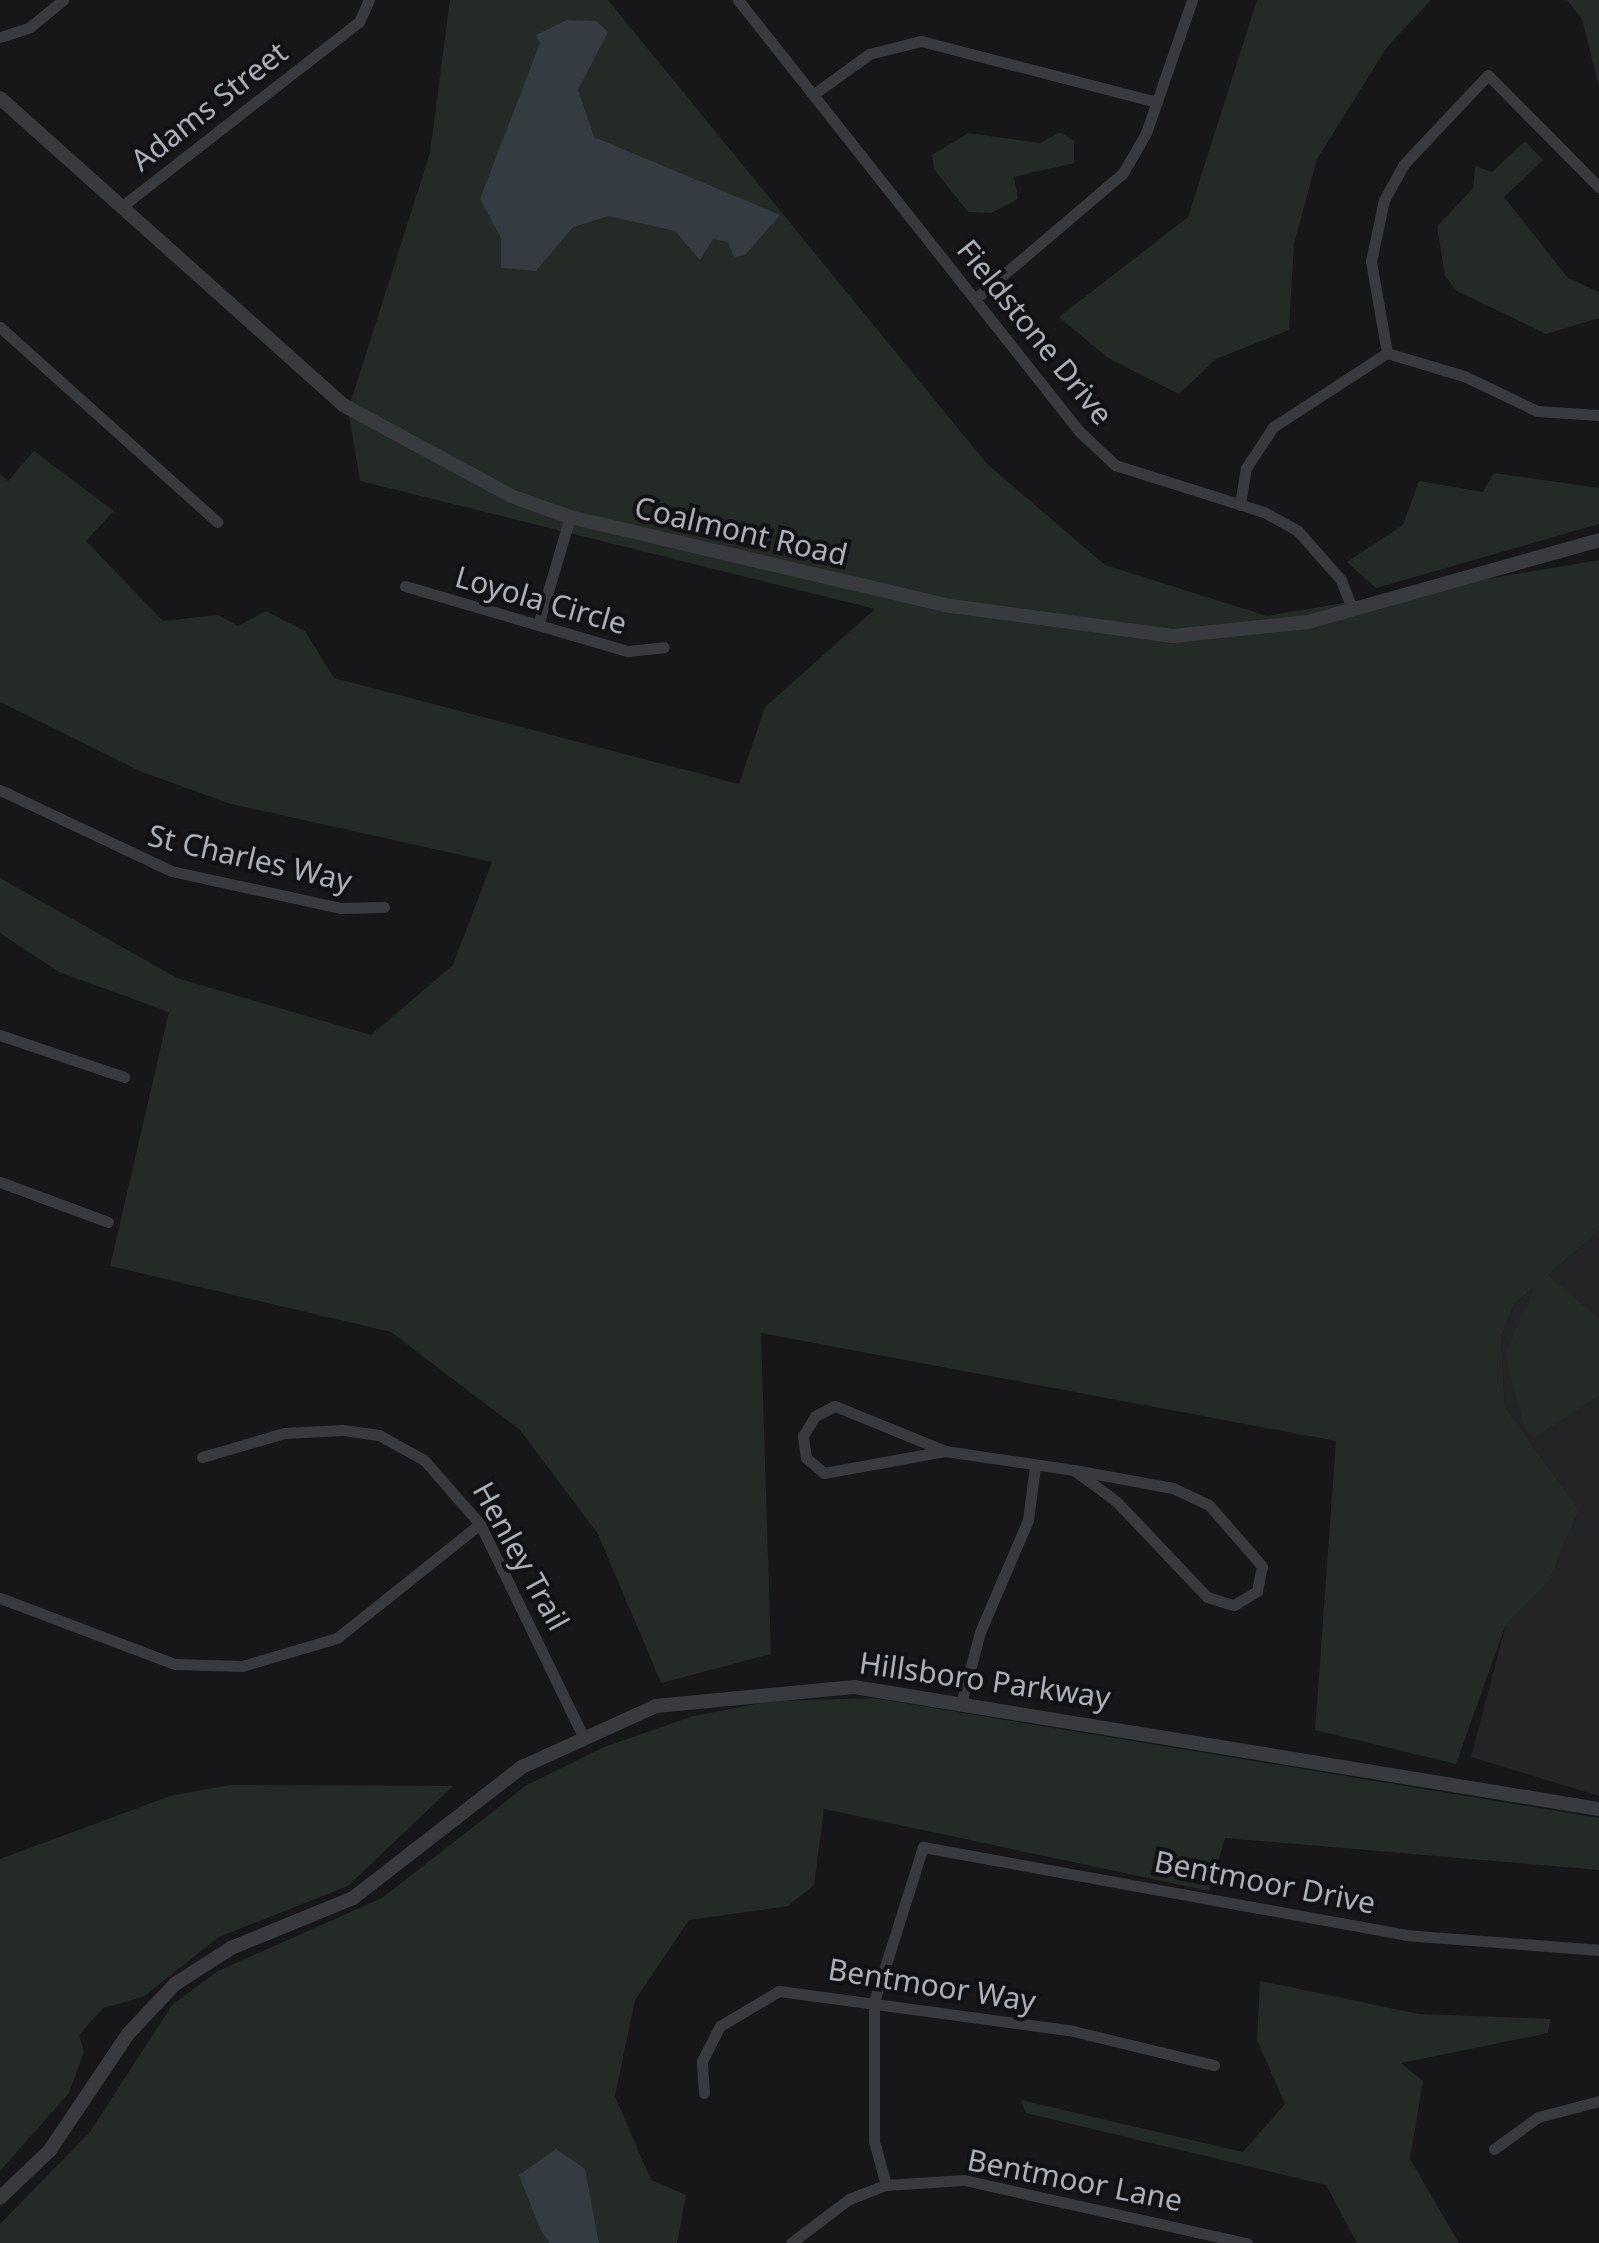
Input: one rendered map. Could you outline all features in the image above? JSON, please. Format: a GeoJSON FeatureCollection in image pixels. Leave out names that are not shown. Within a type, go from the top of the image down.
{"type":"FeatureCollection","features":[{"type":"Feature","properties":{"kind":"street"},"geometry":{"type":"LineString","coordinates":[[0,37],[30,27],[64,0]]}},
{"type":"Feature","properties":{"kind":"street","name":"Fieldstone Drive"},"geometry":{"type":"LineString","coordinates":[[738,0],[975,299],[1115,465],[1240,505],[1298,531],[1341,580],[1352,608]]}},
{"type":"Feature","properties":{"kind":"street"},"geometry":{"type":"LineString","coordinates":[[975,299],[1114,184],[1157,102],[1192,0]]}},
{"type":"Feature","properties":{"kind":"street","name":"Adams Street"},"geometry":{"type":"LineString","coordinates":[[120,207],[359,22],[369,2]]}},
{"type":"Feature","properties":{"kind":"street"},"geometry":{"type":"LineString","coordinates":[[814,94],[868,54],[920,41],[1157,102]]}},
{"type":"Feature","properties":{"kind":"street"},"geometry":{"type":"LineString","coordinates":[[1388,352],[1371,261],[1384,200],[1404,164],[1488,75],[1599,187]]}},
{"type":"Feature","properties":{"kind":"street","name":"Coalmont Road"},"geometry":{"type":"LineString","coordinates":[[0,98],[343,405],[511,496],[570,517],[882,592],[1112,632],[1223,636],[1352,608],[1599,540]]}},
{"type":"Feature","properties":{"kind":"street"},"geometry":{"type":"LineString","coordinates":[[0,327],[217,522]]}},
{"type":"Feature","properties":{"kind":"street"},"geometry":{"type":"LineString","coordinates":[[1388,352],[1464,376],[1537,411],[1599,415]]}},
{"type":"Feature","properties":{"kind":"street"},"geometry":{"type":"LineString","coordinates":[[1240,505],[1246,468],[1273,428],[1388,352]]}},
{"type":"Feature","properties":{"kind":"street"},"geometry":{"type":"LineString","coordinates":[[538,625],[570,517]]}},
{"type":"Feature","properties":{"kind":"street","name":"Loyola Circle"},"geometry":{"type":"LineString","coordinates":[[405,586],[628,651],[664,647]]}},
{"type":"Feature","properties":{"kind":"street","name":"St Charles Way"},"geometry":{"type":"LineString","coordinates":[[0,790],[170,872],[340,908],[384,906]]}},
{"type":"Feature","properties":{"kind":"street"},"geometry":{"type":"LineString","coordinates":[[0,1035],[124,1077]]}},
{"type":"Feature","properties":{"kind":"street"},"geometry":{"type":"LineString","coordinates":[[0,1182],[108,1222]]}},
{"type":"Feature","properties":{"kind":"street"},"geometry":{"type":"LineString","coordinates":[[945,1451],[824,1473],[806,1458],[804,1436],[815,1416],[835,1406],[945,1451],[1074,1470],[1172,1488],[1224,1514],[1262,1566],[1257,1591],[1234,1605],[1207,1597],[1116,1501],[1074,1470]]}},
{"type":"Feature","properties":{"kind":"street","name":"Henley Trail"},"geometry":{"type":"LineString","coordinates":[[202,1457],[284,1433],[378,1435],[438,1470],[480,1524],[582,1734]]}},
{"type":"Feature","properties":{"kind":"street"},"geometry":{"type":"LineString","coordinates":[[962,1700],[980,1632],[1028,1520],[1036,1467]]}},
{"type":"Feature","properties":{"kind":"street"},"geometry":{"type":"LineString","coordinates":[[0,1598],[175,1664],[242,1666],[337,1638],[480,1524]]}},
{"type":"Feature","properties":{"kind":"street","name":"Hillsboro Parkway"},"geometry":{"type":"LineString","coordinates":[[0,2198],[50,2150],[128,2034],[175,1984],[231,1948],[353,1898],[495,1785],[582,1734],[656,1706],[770,1692],[854,1687],[962,1700],[1599,1810]]}},
{"type":"Feature","properties":{"kind":"street","name":"Bentmoor Drive"},"geometry":{"type":"LineString","coordinates":[[874,2002],[923,1848],[1405,1935],[1599,1950]]}},
{"type":"Feature","properties":{"kind":"street","name":"Bentmoor Way"},"geometry":{"type":"LineString","coordinates":[[704,2093],[702,2060],[720,2026],[752,2002],[804,1990],[1073,2032],[1214,2065]]}},
{"type":"Feature","properties":{"kind":"street"},"geometry":{"type":"LineString","coordinates":[[874,2002],[874,2141],[886,2185]]}},
{"type":"Feature","properties":{"kind":"street"},"geometry":{"type":"LineString","coordinates":[[1494,2149],[1538,2117],[1599,2101]]}},
{"type":"Feature","properties":{"kind":"street","name":"Bentmoor Lane"},"geometry":{"type":"LineString","coordinates":[[790,2243],[849,2199],[886,2185],[964,2180],[1247,2243]]}},
{"type":"Feature","properties":{"kind":"shaded area"},"geometry":{"type":"Polygon","coordinates":[[[450,0],[608,0],[987,464],[1105,565],[1267,616],[1599,560],[1599,1231],[1548,1275],[1599,1319],[1599,1395],[1534,1438],[1524,1427],[1505,1355],[1534,1287],[1514,1304],[1501,1337],[1505,1408],[1579,1510],[1549,1581],[1506,1624],[1456,1764],[1315,1730],[1336,1441],[761,1333],[771,1654],[661,1683],[598,1534],[520,1430],[391,1332],[110,1266],[169,1012],[59,972],[0,933],[0,878],[177,978],[371,1035],[453,965],[492,862],[231,804],[142,772],[0,702],[0,474],[8,481],[34,451],[114,511],[86,541],[163,621],[218,615],[238,626],[266,611],[305,631],[334,678],[739,784],[765,707],[875,609],[360,481],[348,410],[430,153],[450,0]]]}},
{"type":"Feature","properties":{"kind":"shaded area"},"geometry":{"type":"Polygon","coordinates":[[[1257,0],[1431,0],[1387,47],[1317,159],[1294,244],[1289,330],[1216,359],[1179,394],[1108,358],[1059,317],[1188,217],[1257,0]]]}},
{"type":"Feature","properties":{"kind":"shaded area"},"geometry":{"type":"Polygon","coordinates":[[[1567,0],[1599,0],[1599,87],[1582,19],[1567,0]]]}},
{"type":"Feature","properties":{"kind":"shaded area"},"geometry":{"type":"Polygon","coordinates":[[[567,20],[596,21],[608,32],[578,90],[594,137],[780,215],[745,255],[734,257],[728,242],[713,239],[700,260],[675,231],[609,216],[573,227],[536,271],[501,268],[501,238],[480,199],[540,43],[536,35],[567,20]]]}},
{"type":"Feature","properties":{"kind":"shaded area"},"geometry":{"type":"Polygon","coordinates":[[[1060,132],[1074,141],[1074,163],[1014,177],[1018,199],[991,213],[968,212],[934,169],[932,155],[968,133],[1040,143],[1060,132]]]}},
{"type":"Feature","properties":{"kind":"shaded area"},"geometry":{"type":"Polygon","coordinates":[[[1525,141],[1543,160],[1504,197],[1568,278],[1599,292],[1599,318],[1546,334],[1457,291],[1445,276],[1437,227],[1473,188],[1475,166],[1492,172],[1525,141]]]}},
{"type":"Feature","properties":{"kind":"shaded area"},"geometry":{"type":"Polygon","coordinates":[[[1494,473],[1599,488],[1599,524],[1376,588],[1347,562],[1403,525],[1419,481],[1483,492],[1494,473]]]}},
{"type":"Feature","properties":{"kind":"shaded area"},"geometry":{"type":"Polygon","coordinates":[[[1599,1231],[1599,1796],[1471,1757],[1506,1624],[1549,1581],[1579,1510],[1505,1409],[1501,1337],[1514,1304],[1599,1231]]]}},
{"type":"Feature","properties":{"kind":"shaded area"},"geometry":{"type":"Polygon","coordinates":[[[873,1698],[1599,1818],[1599,1870],[1225,1838],[1209,1891],[824,1809],[814,1885],[788,1906],[689,1920],[635,2000],[615,2096],[651,2180],[686,2195],[677,2243],[0,2243],[0,2224],[90,2132],[172,2005],[218,1971],[382,1898],[527,1785],[604,1747],[693,1716],[772,1701],[873,1698]]]}},
{"type":"Feature","properties":{"kind":"shaded area"},"geometry":{"type":"Polygon","coordinates":[[[230,1785],[453,1786],[348,1886],[219,1937],[143,1997],[103,2008],[79,2035],[84,2052],[69,2093],[0,2171],[0,1859],[170,1796],[230,1785]]]}},
{"type":"Feature","properties":{"kind":"shaded area"},"geometry":{"type":"Polygon","coordinates":[[[1260,1981],[1419,2014],[1550,2019],[1548,2033],[1401,2063],[1423,2081],[1410,2159],[1459,2243],[1357,2243],[1326,2185],[1026,2113],[1021,2100],[1243,2152],[1285,2104],[1257,2040],[1260,1981]]]}},
{"type":"Feature","properties":{"kind":"shaded area"},"geometry":{"type":"Polygon","coordinates":[[[556,2149],[585,2169],[599,2243],[550,2243],[541,2231],[519,2175],[556,2149]]]}}]}
